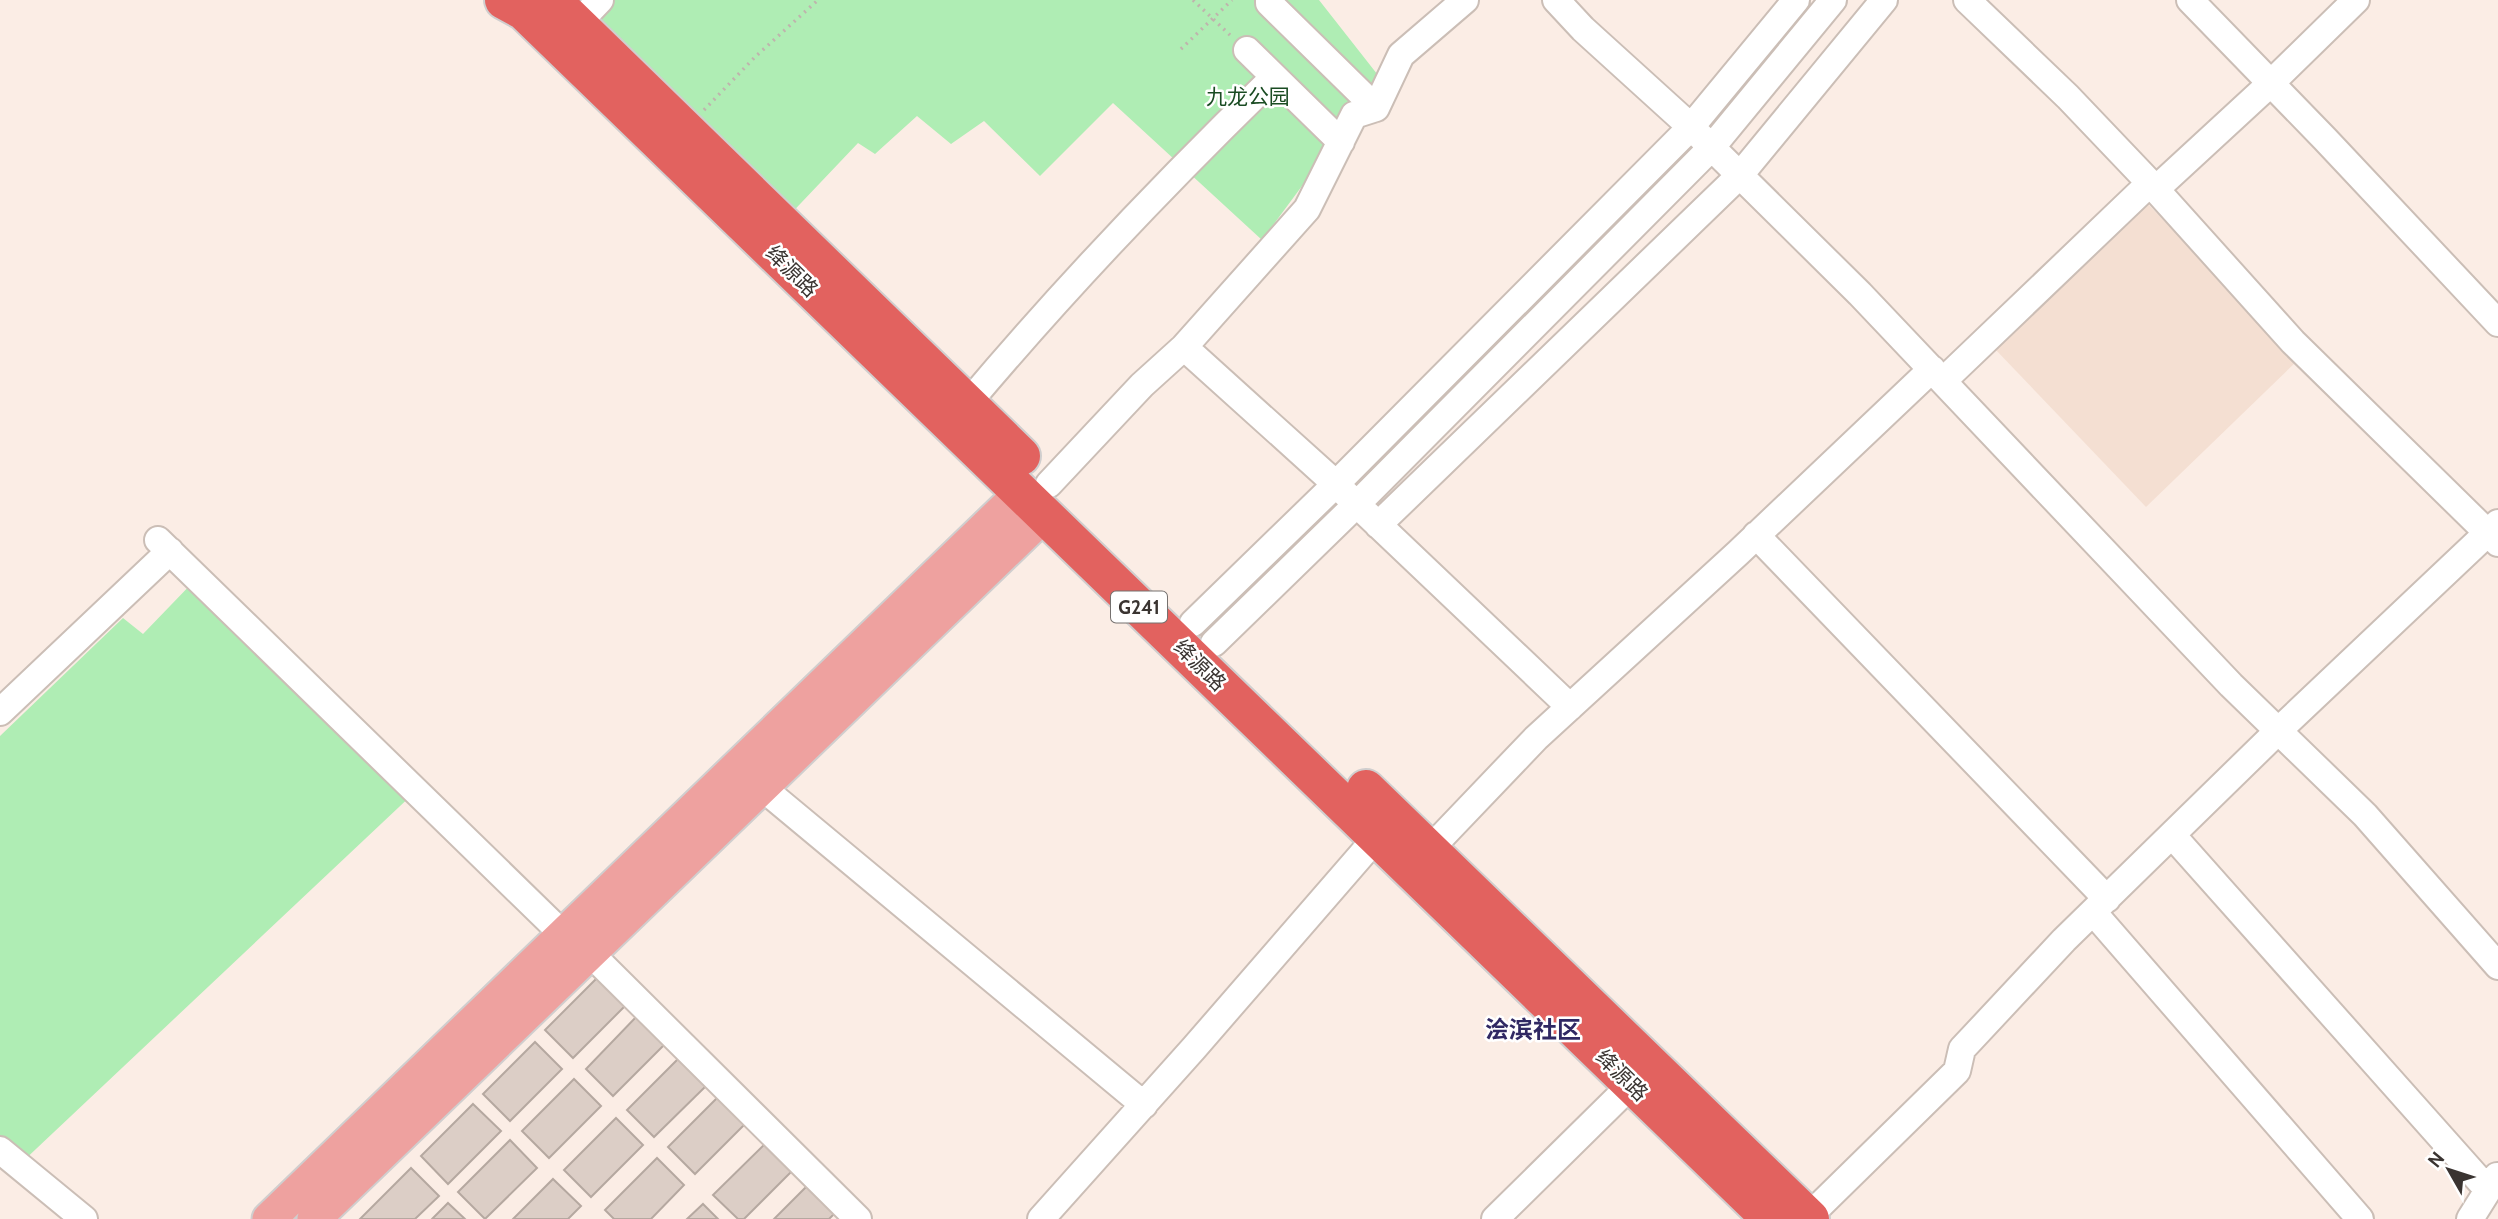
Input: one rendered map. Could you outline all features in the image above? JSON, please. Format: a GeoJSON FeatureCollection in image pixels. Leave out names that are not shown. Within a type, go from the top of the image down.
{"type":"FeatureCollection","features":[{"type":"Feature","properties":{"kind":"highway","name":"绛源路"},"geometry":{"type":"LineString","coordinates":[[504,0],[524,11],[1038,497],[1377,837],[1632,1084],[1796,1218]]}},
{"type":"Feature","properties":{"kind":"highway","name":"绛源路"},"geometry":{"type":"LineString","coordinates":[[576,8],[686,130],[968,403],[1038,497],[1204,633],[1429,850],[1796,1218]]}},
{"type":"Feature","properties":{"kind":"main road"},"geometry":{"type":"LineString","coordinates":[[314,1219],[587,956],[749,777],[1038,497]]}},
{"type":"Feature","properties":{"kind":"main road"},"geometry":{"type":"LineString","coordinates":[[269,1219],[587,956]]}},
{"type":"Feature","properties":{"kind":"street"},"geometry":{"type":"LineString","coordinates":[[1269,0],[1269,3],[1376,108]]}},
{"type":"Feature","properties":{"kind":"street"},"geometry":{"type":"LineString","coordinates":[[1038,497],[1142,385],[1184,347],[1307,209],[1354,115],[1376,108],[1401,55],[1465,0]]}},
{"type":"Feature","properties":{"kind":"street"},"geometry":{"type":"LineString","coordinates":[[1556,0],[1583,29],[1712,147],[1938,375],[2231,685],[2365,815],[2498,966]]}},
{"type":"Feature","properties":{"kind":"street"},"geometry":{"type":"LineString","coordinates":[[1204,633],[1336,484],[1691,127],[1796,0]]}},
{"type":"Feature","properties":{"kind":"street"},"geometry":{"type":"LineString","coordinates":[[1204,633],[1357,504],[1712,147],[1833,0]]}},
{"type":"Feature","properties":{"kind":"street"},"geometry":{"type":"LineString","coordinates":[[1378,525],[1740,175],[1884,0]]}},
{"type":"Feature","properties":{"kind":"street"},"geometry":{"type":"LineString","coordinates":[[1796,1218],[1956,1071],[1962,1049],[2100,906],[2278,731],[2495,533],[2293,342],[2153,186],[2068,97],[1967,0]]}},
{"type":"Feature","properties":{"kind":"street"},"geometry":{"type":"LineString","coordinates":[[2190,0],[2498,323]]}},
{"type":"Feature","properties":{"kind":"street"},"geometry":{"type":"LineString","coordinates":[[1429,850],[1536,738],[1756,535],[2272,83],[2356,0]]}},
{"type":"Feature","properties":{"kind":"street"},"geometry":{"type":"LineString","coordinates":[[1247,50],[1341,142]]}},
{"type":"Feature","properties":{"kind":"street"},"geometry":{"type":"LineString","coordinates":[[968,403],[1043,314],[1154,196],[1273,78]]}},
{"type":"Feature","properties":{"kind":"street"},"geometry":{"type":"LineString","coordinates":[[1184,347],[1336,484],[1570,706]]}},
{"type":"Feature","properties":{"kind":"street"},"geometry":{"type":"LineString","coordinates":[[1756,535],[2100,906],[2360,1219]]}},
{"type":"Feature","properties":{"kind":"street"},"geometry":{"type":"LineString","coordinates":[[0,712],[164,545],[858,1219]]}},
{"type":"Feature","properties":{"kind":"street"},"geometry":{"type":"LineString","coordinates":[[749,777],[1144,1105]]}},
{"type":"Feature","properties":{"kind":"street"},"geometry":{"type":"LineString","coordinates":[[2172,835],[2493,1182],[2470,1219]]}},
{"type":"Feature","properties":{"kind":"street"},"geometry":{"type":"LineString","coordinates":[[1041,1219],[1377,837]]}},
{"type":"Feature","properties":{"kind":"street"},"geometry":{"type":"LineString","coordinates":[[1495,1219],[1632,1084]]}},
{"type":"Feature","properties":{"kind":"street"},"geometry":{"type":"LineString","coordinates":[[0,1150],[84,1219]]}},
{"type":"Feature","properties":{"kind":"path"},"geometry":{"type":"LineString","coordinates":[[686,130],[755,57],[818,0]]}},
{"type":"Feature","properties":{"kind":"path"},"geometry":{"type":"LineString","coordinates":[[1193,0],[1247,50]]}},
{"type":"Feature","properties":{"kind":"path"},"geometry":{"type":"LineString","coordinates":[[1181,49],[1232,0]]}},
{"type":"Feature","properties":{"kind":"shaded area"},"geometry":{"type":"Polygon","coordinates":[[[2146,202],[2298,360],[2146,507],[1994,348],[2146,202]]]}},
{"type":"Feature","properties":{"kind":"green space","name":"九龙公园"},"geometry":{"type":"Polygon","coordinates":[[[601,0],[1319,0],[1381,79],[1262,240],[1113,103],[1040,176],[984,121],[951,144],[917,116],[875,154],[858,143],[782,223],[577,24],[601,0]]]}},
{"type":"Feature","properties":{"kind":"green space"},"geometry":{"type":"Polygon","coordinates":[[[197,578],[416,791],[19,1165],[0,1150],[0,736],[123,618],[143,634],[197,578]]]}},
{"type":"Feature","properties":{"kind":"building"},"geometry":{"type":"Polygon","coordinates":[[[597,978],[625,1006],[573,1058],[545,1030],[597,978]]]}},
{"type":"Feature","properties":{"kind":"building"},"geometry":{"type":"Polygon","coordinates":[[[637,1016],[665,1044],[613,1096],[586,1069],[637,1016]]]}},
{"type":"Feature","properties":{"kind":"building"},"geometry":{"type":"Polygon","coordinates":[[[535,1042],[562,1069],[510,1121],[483,1094],[535,1042]]]}},
{"type":"Feature","properties":{"kind":"building"},"geometry":{"type":"Polygon","coordinates":[[[679,1058],[707,1085],[654,1137],[627,1110],[679,1058]]]}},
{"type":"Feature","properties":{"kind":"building"},"geometry":{"type":"Polygon","coordinates":[[[574,1079],[601,1106],[549,1158],[522,1131],[574,1079]]]}},
{"type":"Feature","properties":{"kind":"building"},"geometry":{"type":"Polygon","coordinates":[[[720,1095],[747,1122],[695,1174],[668,1147],[720,1095]]]}},
{"type":"Feature","properties":{"kind":"building"},"geometry":{"type":"Polygon","coordinates":[[[473,1104],[501,1131],[448,1184],[421,1156],[473,1104]]]}},
{"type":"Feature","properties":{"kind":"building"},"geometry":{"type":"Polygon","coordinates":[[[616,1118],[643,1145],[591,1197],[564,1170],[616,1118]]]}},
{"type":"Feature","properties":{"kind":"building"},"geometry":{"type":"Polygon","coordinates":[[[510,1140],[537,1168],[485,1219],[458,1192],[510,1140]]]}},
{"type":"Feature","properties":{"kind":"building"},"geometry":{"type":"Polygon","coordinates":[[[766,1143],[793,1170],[744,1219],[738,1219],[713,1195],[766,1143]]]}},
{"type":"Feature","properties":{"kind":"building"},"geometry":{"type":"Polygon","coordinates":[[[657,1158],[684,1185],[651,1219],[614,1219],[605,1210],[657,1158]]]}},
{"type":"Feature","properties":{"kind":"building"},"geometry":{"type":"Polygon","coordinates":[[[411,1168],[439,1196],[415,1219],[360,1219],[411,1168]]]}},
{"type":"Feature","properties":{"kind":"building"},"geometry":{"type":"Polygon","coordinates":[[[553,1179],[581,1206],[568,1219],[513,1219],[553,1179]]]}},
{"type":"Feature","properties":{"kind":"building"},"geometry":{"type":"Polygon","coordinates":[[[810,1183],[837,1211],[829,1219],[774,1219],[810,1183]]]}},
{"type":"Feature","properties":{"kind":"building"},"geometry":{"type":"Polygon","coordinates":[[[448,1203],[465,1219],[432,1219],[448,1203]]]}},
{"type":"Feature","properties":{"kind":"building"},"geometry":{"type":"Polygon","coordinates":[[[703,1204],[718,1219],[687,1219],[703,1204]]]}},
{"type":"Feature","properties":{"kind":"district","name":"浍滨社区"},"geometry":{"type":"Point","coordinates":[1533,1029]}}]}
